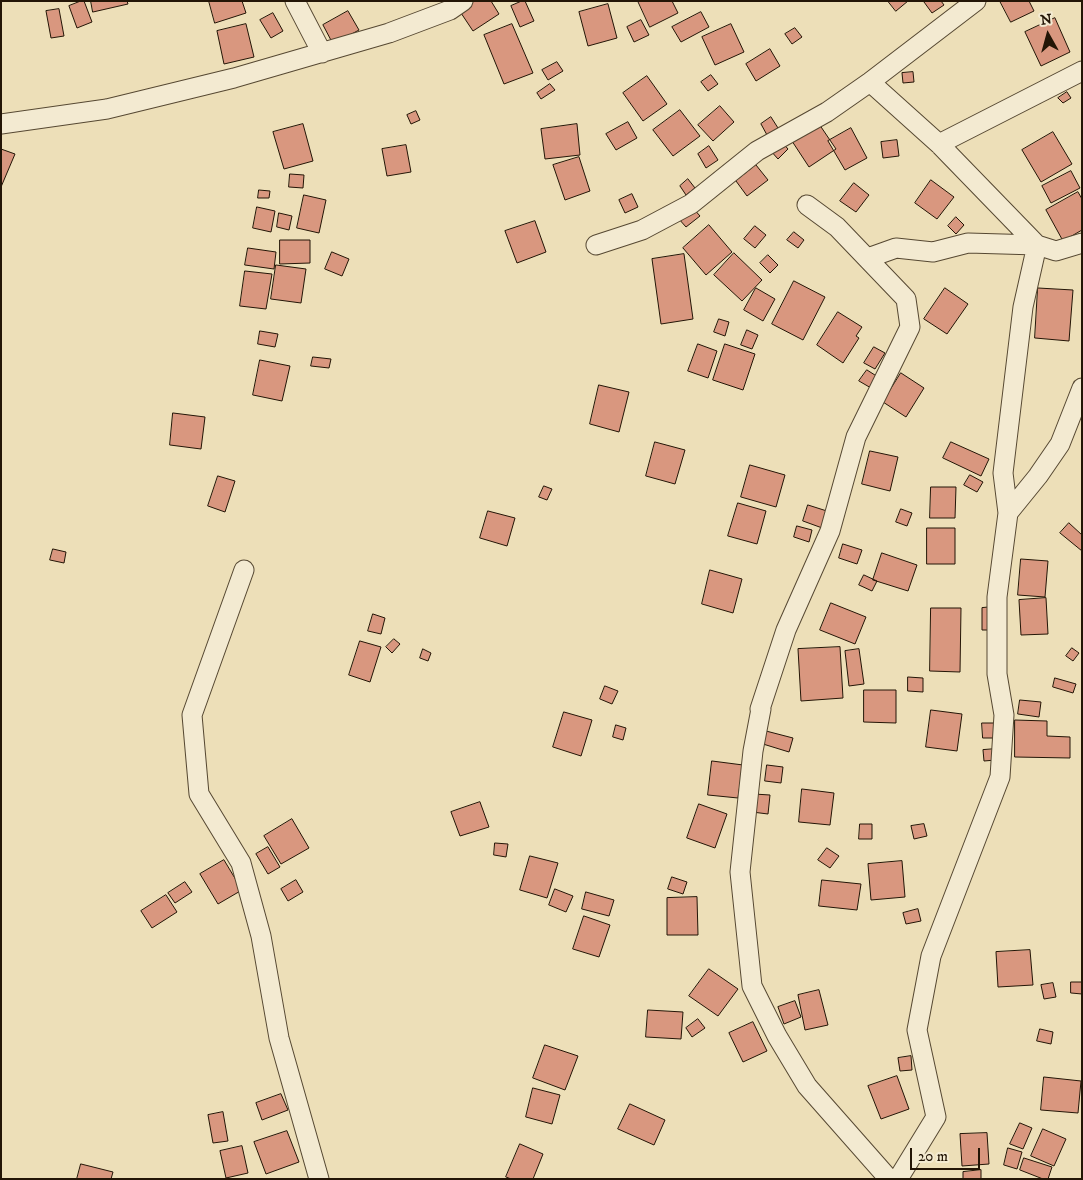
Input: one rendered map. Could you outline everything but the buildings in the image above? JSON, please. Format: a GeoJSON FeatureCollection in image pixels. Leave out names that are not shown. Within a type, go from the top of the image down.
{"type":"FeatureCollection","features":[{"type":"Feature","properties":{"kind":"street"},"geometry":{"type":"LineString","coordinates":[[295,1],[322,53]]}},
{"type":"Feature","properties":{"kind":"street"},"geometry":{"type":"LineString","coordinates":[[1,124],[107,109],[234,78],[389,34],[450,10],[463,1]]}},
{"type":"Feature","properties":{"kind":"street"},"geometry":{"type":"LineString","coordinates":[[596,245],[642,230],[691,204],[757,151],[827,112],[870,82],[976,1]]}},
{"type":"Feature","properties":{"kind":"street"},"geometry":{"type":"LineString","coordinates":[[939,144],[1082,71]]}},
{"type":"Feature","properties":{"kind":"street"},"geometry":{"type":"LineString","coordinates":[[870,82],[939,144],[1037,245]]}},
{"type":"Feature","properties":{"kind":"street"},"geometry":{"type":"LineString","coordinates":[[807,205],[838,227],[906,299],[910,327],[856,437],[830,531],[786,630],[760,709],[753,751],[740,872],[752,986],[777,1036],[807,1086],[889,1179]]}},
{"type":"Feature","properties":{"kind":"street"},"geometry":{"type":"LineString","coordinates":[[868,258],[896,248],[933,252],[968,243],[1037,245],[1056,251],[1082,243]]}},
{"type":"Feature","properties":{"kind":"street"},"geometry":{"type":"LineString","coordinates":[[898,1179],[936,1117],[917,1030],[931,956],[1000,777],[1004,715],[997,674],[997,597],[1008,513],[1003,473],[1023,307],[1037,245]]}},
{"type":"Feature","properties":{"kind":"street"},"geometry":{"type":"LineString","coordinates":[[1008,513],[1038,476],[1060,444],[1082,388]]}},
{"type":"Feature","properties":{"kind":"street"},"geometry":{"type":"LineString","coordinates":[[244,570],[192,715],[199,794],[241,862],[260,936],[279,1038],[319,1179]]}}]}
